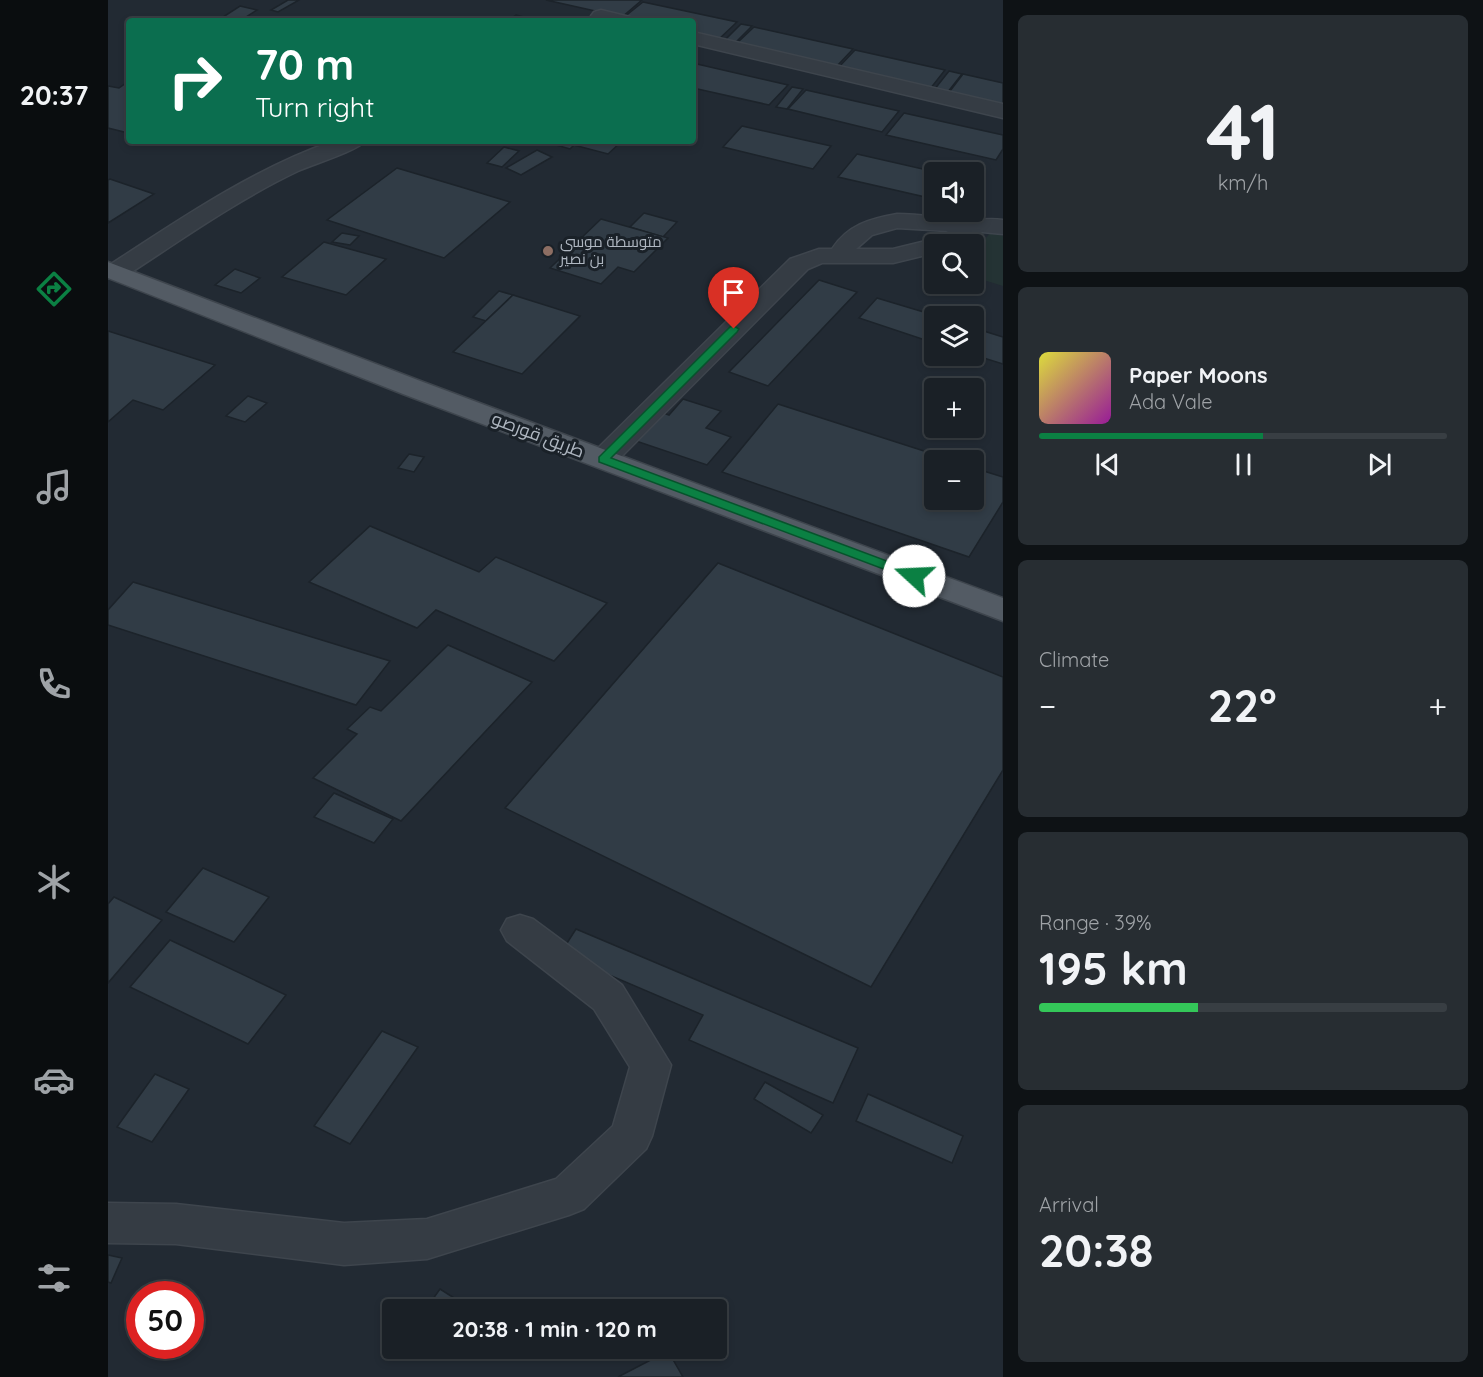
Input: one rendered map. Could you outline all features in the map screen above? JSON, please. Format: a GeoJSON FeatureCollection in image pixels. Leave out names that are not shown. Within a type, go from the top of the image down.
{"type":"FeatureCollection","features":[{"type":"Feature","properties":{"kind":"main road","name":"طريق قورصو"},"geometry":{"type":"LineString","coordinates":[[111,270],[603,459],[1003,609]]}},
{"type":"Feature","properties":{"kind":"street"},"geometry":{"type":"LineString","coordinates":[[601,16],[610,18]]}},
{"type":"Feature","properties":{"kind":"street"},"geometry":{"type":"LineString","coordinates":[[696,39],[1003,111]]}},
{"type":"Feature","properties":{"kind":"street"},"geometry":{"type":"LineString","coordinates":[[111,270],[268,178],[347,144]]}},
{"type":"Feature","properties":{"kind":"street"},"geometry":{"type":"LineString","coordinates":[[839,256],[845,244],[855,234],[882,224],[919,221],[970,227]]}},
{"type":"Feature","properties":{"kind":"street"},"geometry":{"type":"LineString","coordinates":[[958,234],[981,224],[1003,227]]}},
{"type":"Feature","properties":{"kind":"street"},"geometry":{"type":"LineString","coordinates":[[603,459],[799,264],[819,256],[893,256],[924,248]]}},
{"type":"Feature","properties":{"kind":"street"},"geometry":{"type":"LineString","coordinates":[[108,1223],[176,1224],[344,1244],[427,1239],[569,1195],[632,1136],[651,1065],[608,997],[520,930]]}},
{"type":"Feature","properties":{"kind":"shaded area"},"geometry":{"type":"Polygon","coordinates":[[[991,232],[1003,236],[1003,286],[984,280],[984,241],[991,232]]]}},
{"type":"Feature","properties":{"kind":"building"},"geometry":{"type":"Polygon","coordinates":[[[288,0],[299,0],[278,12],[271,10],[288,0]]]}},
{"type":"Feature","properties":{"kind":"building"},"geometry":{"type":"Polygon","coordinates":[[[546,0],[642,0],[622,17],[546,0]]]}},
{"type":"Feature","properties":{"kind":"building"},"geometry":{"type":"Polygon","coordinates":[[[643,2],[737,22],[719,39],[696,35],[696,18],[623,18],[643,2]]]}},
{"type":"Feature","properties":{"kind":"building"},"geometry":{"type":"Polygon","coordinates":[[[240,6],[257,10],[245,18],[223,17],[240,6]]]}},
{"type":"Feature","properties":{"kind":"building"},"geometry":{"type":"Polygon","coordinates":[[[516,15],[528,18],[512,18],[516,15]]]}},
{"type":"Feature","properties":{"kind":"building"},"geometry":{"type":"Polygon","coordinates":[[[741,24],[752,26],[734,44],[724,41],[741,24]]]}},
{"type":"Feature","properties":{"kind":"building"},"geometry":{"type":"Polygon","coordinates":[[[754,27],[853,49],[837,66],[736,44],[754,27]]]}},
{"type":"Feature","properties":{"kind":"building"},"geometry":{"type":"Polygon","coordinates":[[[855,50],[945,70],[930,89],[838,68],[855,50]]]}},
{"type":"Feature","properties":{"kind":"building"},"geometry":{"type":"Polygon","coordinates":[[[696,65],[788,85],[769,105],[696,89],[696,65]]]}},
{"type":"Feature","properties":{"kind":"building"},"geometry":{"type":"Polygon","coordinates":[[[949,71],[962,74],[947,93],[934,90],[949,71]]]}},
{"type":"Feature","properties":{"kind":"building"},"geometry":{"type":"Polygon","coordinates":[[[963,74],[1003,83],[1003,107],[947,95],[963,74]]]}},
{"type":"Feature","properties":{"kind":"building"},"geometry":{"type":"Polygon","coordinates":[[[126,83],[126,132],[108,128],[108,86],[119,88],[126,83]]]}},
{"type":"Feature","properties":{"kind":"building"},"geometry":{"type":"Polygon","coordinates":[[[792,87],[803,89],[787,109],[776,107],[792,87]]]}},
{"type":"Feature","properties":{"kind":"building"},"geometry":{"type":"Polygon","coordinates":[[[806,90],[899,111],[882,132],[788,109],[806,90]]]}},
{"type":"Feature","properties":{"kind":"building"},"geometry":{"type":"Polygon","coordinates":[[[904,113],[1003,135],[1003,149],[996,160],[886,135],[904,113]]]}},
{"type":"Feature","properties":{"kind":"building"},"geometry":{"type":"Polygon","coordinates":[[[742,126],[831,146],[813,169],[723,147],[742,126]]]}},
{"type":"Feature","properties":{"kind":"building"},"geometry":{"type":"Polygon","coordinates":[[[552,144],[619,144],[608,154],[574,145],[570,149],[552,144]]]}},
{"type":"Feature","properties":{"kind":"building"},"geometry":{"type":"Polygon","coordinates":[[[504,147],[519,151],[502,167],[487,163],[504,147]]]}},
{"type":"Feature","properties":{"kind":"building"},"geometry":{"type":"Polygon","coordinates":[[[537,150],[552,157],[521,175],[506,168],[537,150]]]}},
{"type":"Feature","properties":{"kind":"building"},"geometry":{"type":"Polygon","coordinates":[[[857,154],[924,169],[924,197],[838,177],[857,154]]]}},
{"type":"Feature","properties":{"kind":"building"},"geometry":{"type":"Polygon","coordinates":[[[397,168],[510,202],[444,258],[327,220],[397,168]]]}},
{"type":"Feature","properties":{"kind":"building"},"geometry":{"type":"Polygon","coordinates":[[[108,180],[154,194],[108,223],[108,180]]]}},
{"type":"Feature","properties":{"kind":"building"},"geometry":{"type":"Polygon","coordinates":[[[644,213],[677,222],[663,237],[630,227],[644,213]]]}},
{"type":"Feature","properties":{"kind":"building"},"geometry":{"type":"Polygon","coordinates":[[[601,219],[668,238],[634,272],[618,267],[601,284],[550,268],[601,219]]]}},
{"type":"Feature","properties":{"kind":"building"},"geometry":{"type":"Polygon","coordinates":[[[342,233],[359,236],[350,245],[332,242],[342,233]]]}},
{"type":"Feature","properties":{"kind":"building"},"geometry":{"type":"Polygon","coordinates":[[[324,242],[386,259],[346,295],[282,277],[324,242]]]}},
{"type":"Feature","properties":{"kind":"building"},"geometry":{"type":"Polygon","coordinates":[[[235,269],[260,278],[241,293],[215,285],[235,269]]]}},
{"type":"Feature","properties":{"kind":"building"},"geometry":{"type":"Polygon","coordinates":[[[819,280],[857,292],[768,386],[729,372],[819,280]]]}},
{"type":"Feature","properties":{"kind":"building"},"geometry":{"type":"Polygon","coordinates":[[[499,291],[513,295],[486,321],[473,317],[499,291]]]}},
{"type":"Feature","properties":{"kind":"building"},"geometry":{"type":"Polygon","coordinates":[[[513,295],[580,316],[522,374],[453,352],[513,295]]]}},
{"type":"Feature","properties":{"kind":"building"},"geometry":{"type":"Polygon","coordinates":[[[877,298],[924,312],[924,340],[859,318],[877,298]]]}},
{"type":"Feature","properties":{"kind":"building"},"geometry":{"type":"Polygon","coordinates":[[[108,331],[215,365],[163,410],[133,400],[108,422],[108,331]]]}},
{"type":"Feature","properties":{"kind":"building"},"geometry":{"type":"Polygon","coordinates":[[[984,331],[1003,337],[1003,364],[984,358],[984,331]]]}},
{"type":"Feature","properties":{"kind":"building"},"geometry":{"type":"Polygon","coordinates":[[[248,396],[267,403],[245,422],[226,416],[248,396]]]}},
{"type":"Feature","properties":{"kind":"building"},"geometry":{"type":"Polygon","coordinates":[[[683,399],[721,411],[706,428],[731,437],[707,465],[627,438],[653,409],[669,415],[683,399]]]}},
{"type":"Feature","properties":{"kind":"building"},"geometry":{"type":"Polygon","coordinates":[[[778,404],[924,451],[924,510],[984,510],[984,471],[1003,477],[1003,502],[969,557],[722,472],[778,404]]]}},
{"type":"Feature","properties":{"kind":"building"},"geometry":{"type":"Polygon","coordinates":[[[409,454],[424,457],[414,472],[398,468],[409,454]]]}},
{"type":"Feature","properties":{"kind":"building"},"geometry":{"type":"Polygon","coordinates":[[[370,526],[479,572],[496,557],[607,603],[554,661],[436,610],[417,628],[309,582],[370,526]]]}},
{"type":"Feature","properties":{"kind":"building"},"geometry":{"type":"Polygon","coordinates":[[[718,563],[1003,677],[1003,770],[871,987],[505,808],[718,563]]]}},
{"type":"Feature","properties":{"kind":"building"},"geometry":{"type":"Polygon","coordinates":[[[133,582],[390,661],[356,705],[108,625],[108,610],[133,582]]]}},
{"type":"Feature","properties":{"kind":"building"},"geometry":{"type":"Polygon","coordinates":[[[448,645],[532,682],[401,821],[313,778],[357,734],[347,729],[370,707],[381,711],[448,645]]]}},
{"type":"Feature","properties":{"kind":"building"},"geometry":{"type":"Polygon","coordinates":[[[334,793],[393,819],[374,843],[314,817],[334,793]]]}},
{"type":"Feature","properties":{"kind":"building"},"geometry":{"type":"Polygon","coordinates":[[[203,868],[269,897],[234,942],[166,912],[203,868]]]}},
{"type":"Feature","properties":{"kind":"building"},"geometry":{"type":"Polygon","coordinates":[[[114,897],[162,920],[108,983],[108,904],[114,897]]]}},
{"type":"Feature","properties":{"kind":"building"},"geometry":{"type":"Polygon","coordinates":[[[576,929],[858,1048],[833,1103],[689,1040],[703,1015],[560,954],[576,929]]]}},
{"type":"Feature","properties":{"kind":"building"},"geometry":{"type":"Polygon","coordinates":[[[170,940],[286,995],[248,1044],[130,987],[170,940]]]}},
{"type":"Feature","properties":{"kind":"building"},"geometry":{"type":"Polygon","coordinates":[[[382,1031],[418,1047],[350,1144],[314,1126],[382,1031]]]}},
{"type":"Feature","properties":{"kind":"building"},"geometry":{"type":"Polygon","coordinates":[[[155,1074],[189,1089],[152,1142],[117,1127],[155,1074]]]}},
{"type":"Feature","properties":{"kind":"building"},"geometry":{"type":"Polygon","coordinates":[[[765,1082],[823,1115],[811,1133],[754,1099],[765,1082]]]}},
{"type":"Feature","properties":{"kind":"building"},"geometry":{"type":"Polygon","coordinates":[[[868,1094],[963,1136],[952,1163],[856,1121],[868,1094]]]}},
{"type":"Feature","properties":{"kind":"building"},"geometry":{"type":"Polygon","coordinates":[[[108,1255],[122,1258],[111,1283],[108,1282],[108,1255]]]}},
{"type":"Feature","properties":{"kind":"building"},"geometry":{"type":"Polygon","coordinates":[[[440,1289],[456,1299],[433,1299],[440,1289]]]}},
{"type":"Feature","properties":{"kind":"building"},"geometry":{"type":"Polygon","coordinates":[[[653,1359],[673,1359],[683,1377],[618,1377],[653,1359]]]}},
{"type":"Feature","properties":{"kind":"place","name":"متوسطة موسى بن نصير"},"geometry":{"type":"Point","coordinates":[548,251]}},
{"type":"Feature","properties":{"kind":"route"},"geometry":{"type":"LineString","coordinates":[[734,329],[603,459],[914,576]]}}]}
